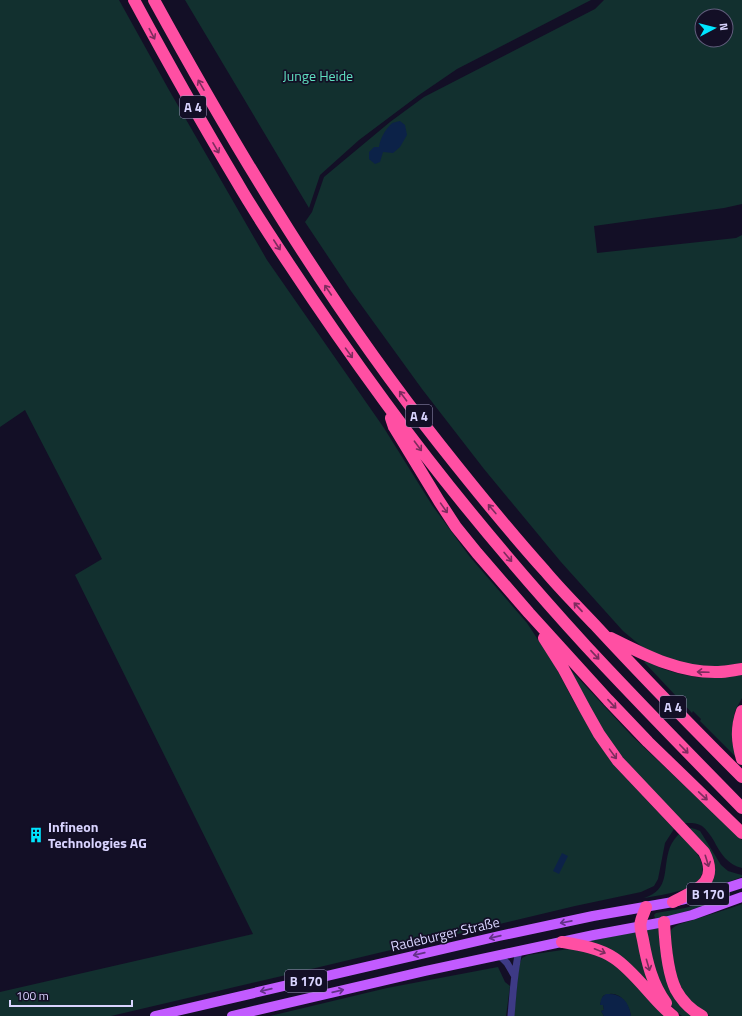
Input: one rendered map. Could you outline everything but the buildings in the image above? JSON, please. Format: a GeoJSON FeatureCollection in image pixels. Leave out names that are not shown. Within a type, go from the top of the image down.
{"type":"FeatureCollection","features":[{"type":"Feature","properties":{"kind":"highway","name":"A 4"},"geometry":{"type":"LineString","coordinates":[[134,0],[177,81],[255,212],[340,340],[386,404],[476,520],[534,587],[586,646],[742,808]]}},
{"type":"Feature","properties":{"kind":"highway","name":"A 4"},"geometry":{"type":"LineString","coordinates":[[154,0],[220,117],[304,254],[356,331],[440,445],[492,510],[545,572],[742,777]]}},
{"type":"Feature","properties":{"kind":"highway"},"geometry":{"type":"LineString","coordinates":[[386,404],[394,427],[438,501],[456,527],[477,553],[608,700],[648,742],[742,833]]}},
{"type":"Feature","properties":{"kind":"highway"},"geometry":{"type":"LineString","coordinates":[[529,613],[563,668],[585,709],[618,761],[704,852],[710,872],[708,879],[703,885],[674,902]]}},
{"type":"Feature","properties":{"kind":"highway"},"geometry":{"type":"LineString","coordinates":[[604,635],[654,659],[675,667],[696,671],[719,672],[742,669]]}},
{"type":"Feature","properties":{"kind":"highway"},"geometry":{"type":"LineString","coordinates":[[742,711],[738,722],[738,746],[742,759]]}},
{"type":"Feature","properties":{"kind":"highway"},"geometry":{"type":"LineString","coordinates":[[646,907],[640,922],[646,954],[654,983],[661,996],[676,1016]]}},
{"type":"Feature","properties":{"kind":"highway"},"geometry":{"type":"LineString","coordinates":[[664,922],[665,941],[669,965],[676,989],[682,1000],[694,1012],[702,1016]]}},
{"type":"Feature","properties":{"kind":"highway"},"geometry":{"type":"LineString","coordinates":[[562,942],[592,948],[614,958],[625,967],[673,1016]]}},
{"type":"Feature","properties":{"kind":"main road","name":"Radeburger Straße"},"geometry":{"type":"LineString","coordinates":[[154,1016],[499,936],[593,916],[674,902],[742,883]]}},
{"type":"Feature","properties":{"kind":"main road","name":"B 170"},"geometry":{"type":"LineString","coordinates":[[232,1016],[499,955],[664,922],[692,915],[742,897]]}},
{"type":"Feature","properties":{"kind":"street"},"geometry":{"type":"LineString","coordinates":[[511,1016],[514,975],[519,951]]}},
{"type":"Feature","properties":{"kind":"street"},"geometry":{"type":"LineString","coordinates":[[499,955],[507,963],[514,975]]}},
{"type":"Feature","properties":{"kind":"green space"},"geometry":{"type":"Polygon","coordinates":[[[0,0],[119,0],[267,260],[384,428],[432,505],[470,557],[527,623],[554,664],[574,702],[612,763],[674,829],[665,843],[658,879],[654,886],[641,892],[575,906],[111,1016],[0,1016],[0,992],[253,934],[75,575],[102,559],[25,410],[0,427],[0,0]]]}},
{"type":"Feature","properties":{"kind":"green space","name":"Junge Heide"},"geometry":{"type":"Polygon","coordinates":[[[185,0],[591,0],[457,69],[419,95],[359,140],[320,175],[309,208],[185,0]]]}},
{"type":"Feature","properties":{"kind":"green space"},"geometry":{"type":"Polygon","coordinates":[[[604,0],[742,0],[742,204],[724,208],[594,226],[597,253],[736,238],[742,235],[742,663],[712,668],[671,662],[641,646],[623,631],[561,562],[484,469],[422,389],[351,291],[305,222],[312,212],[324,177],[390,122],[424,97],[595,9],[604,0]]]}},
{"type":"Feature","properties":{"kind":"green space"},"geometry":{"type":"Polygon","coordinates":[[[646,661],[663,669],[696,677],[717,678],[742,674],[742,698],[735,711],[732,728],[732,742],[735,756],[700,721],[701,719],[693,711],[692,713],[644,662],[646,661]]]}},
{"type":"Feature","properties":{"kind":"green space"},"geometry":{"type":"Polygon","coordinates":[[[568,667],[632,736],[742,840],[742,868],[725,858],[706,829],[702,826],[695,823],[681,823],[608,741],[568,667]]]}},
{"type":"Feature","properties":{"kind":"green space"},"geometry":{"type":"Polygon","coordinates":[[[691,828],[700,831],[721,865],[728,871],[742,875],[742,877],[704,889],[712,875],[687,829],[691,828]]]}},
{"type":"Feature","properties":{"kind":"green space"},"geometry":{"type":"Polygon","coordinates":[[[679,834],[692,847],[701,861],[702,871],[699,879],[693,885],[684,889],[644,898],[653,894],[662,884],[670,847],[679,834]]]}},
{"type":"Feature","properties":{"kind":"green space"},"geometry":{"type":"Polygon","coordinates":[[[714,900],[700,907],[671,916],[656,919],[654,915],[656,913],[685,908],[714,900]]]}},
{"type":"Feature","properties":{"kind":"green space"},"geometry":{"type":"Polygon","coordinates":[[[742,904],[742,1016],[710,1016],[696,1008],[686,998],[677,979],[669,934],[673,928],[680,924],[742,904]]]}},
{"type":"Feature","properties":{"kind":"green space"},"geometry":{"type":"Polygon","coordinates":[[[659,928],[666,972],[693,1016],[682,1016],[679,1014],[669,1003],[654,976],[646,930],[659,928]]]}},
{"type":"Feature","properties":{"kind":"green space"},"geometry":{"type":"Polygon","coordinates":[[[637,932],[651,985],[582,942],[637,932]]]}},
{"type":"Feature","properties":{"kind":"green space"},"geometry":{"type":"Polygon","coordinates":[[[569,949],[582,949],[615,962],[666,1016],[631,1016],[628,1006],[622,998],[618,995],[608,994],[603,996],[600,1005],[603,1005],[604,1010],[601,1011],[604,1016],[514,1016],[519,965],[522,958],[528,955],[569,949]]]}},
{"type":"Feature","properties":{"kind":"green space"},"geometry":{"type":"Polygon","coordinates":[[[498,967],[505,982],[510,986],[506,1016],[270,1016],[387,988],[498,967]]]}},
{"type":"Feature","properties":{"kind":"water"},"geometry":{"type":"Polygon","coordinates":[[[400,121],[405,125],[407,135],[400,147],[393,153],[383,152],[380,162],[375,164],[369,159],[369,152],[374,147],[379,147],[383,135],[391,124],[400,121]]]}},
{"type":"Feature","properties":{"kind":"water"},"geometry":{"type":"Polygon","coordinates":[[[562,853],[568,856],[559,874],[553,871],[562,853]]]}},
{"type":"Feature","properties":{"kind":"water"},"geometry":{"type":"Polygon","coordinates":[[[606,994],[616,995],[623,999],[628,1006],[631,1016],[604,1016],[601,1011],[604,1010],[603,1005],[600,1005],[602,997],[606,994]]]}},
{"type":"Feature","properties":{"kind":"place","name":"Infineon Technologies AG"},"geometry":{"type":"Point","coordinates":[36,835]}}]}
